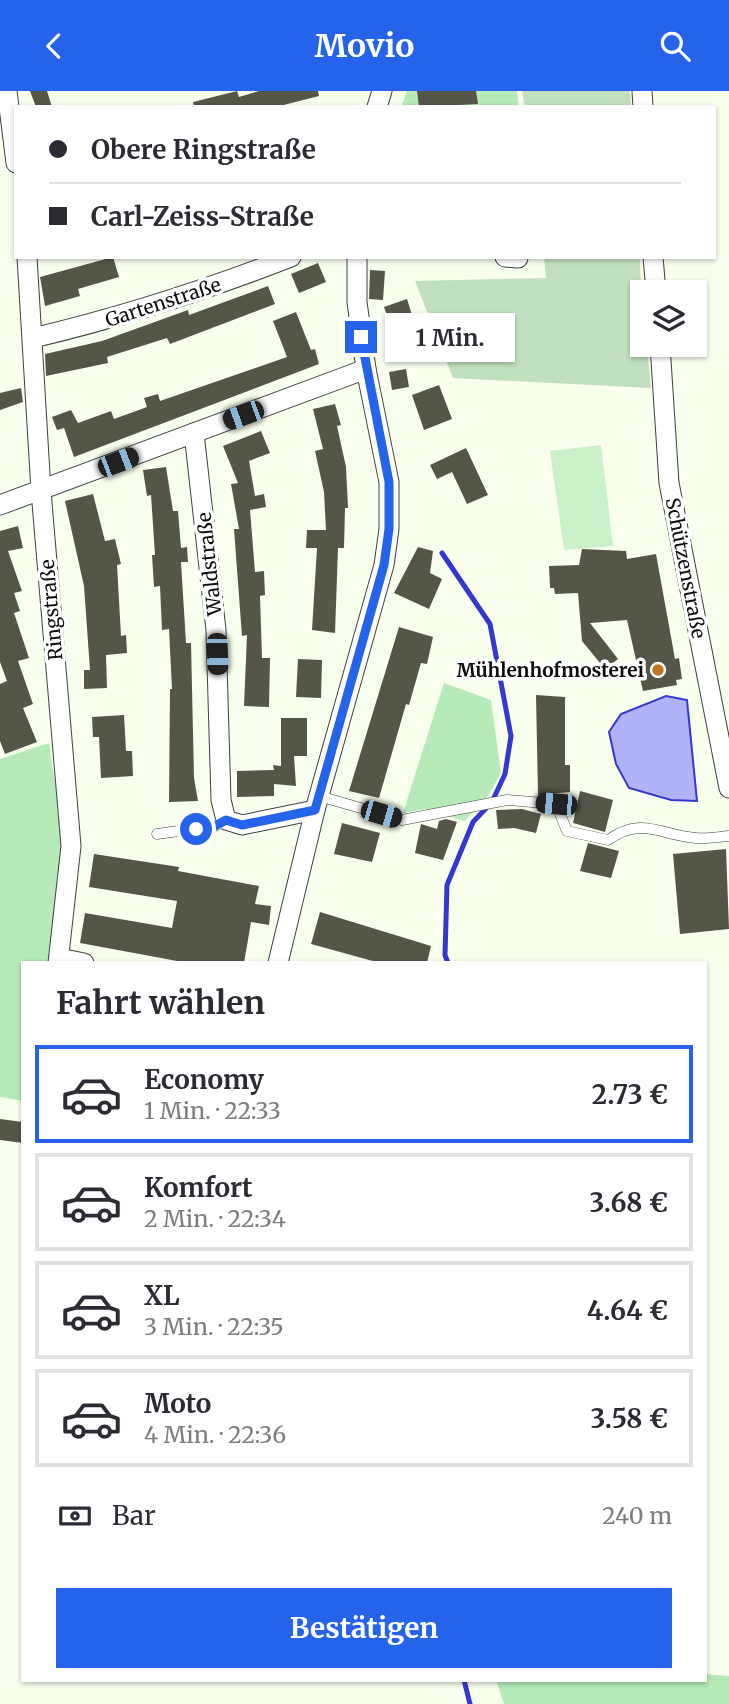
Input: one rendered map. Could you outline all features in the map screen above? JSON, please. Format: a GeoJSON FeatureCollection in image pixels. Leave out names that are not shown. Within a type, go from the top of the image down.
{"type":"FeatureCollection","features":[{"type":"Feature","properties":{"kind":"street"},"geometry":{"type":"LineString","coordinates":[[7,91],[14,147]]}},
{"type":"Feature","properties":{"kind":"street","name":"Ringstraße"},"geometry":{"type":"LineString","coordinates":[[27,259],[41,491],[71,846],[59,960]]}},
{"type":"Feature","properties":{"kind":"street","name":"Gartenstraße"},"geometry":{"type":"LineString","coordinates":[[33,338],[199,293],[286,259]]}},
{"type":"Feature","properties":{"kind":"street"},"geometry":{"type":"LineString","coordinates":[[278,961],[317,803],[384,565],[389,529],[389,482],[366,369],[357,302],[357,259]]}},
{"type":"Feature","properties":{"kind":"street"},"geometry":{"type":"LineString","coordinates":[[653,259],[655,280]]}},
{"type":"Feature","properties":{"kind":"street","name":"Schützenstraße"},"geometry":{"type":"LineString","coordinates":[[661,357],[669,483],[729,788]]}},
{"type":"Feature","properties":{"kind":"street"},"geometry":{"type":"LineString","coordinates":[[0,505],[366,369]]}},
{"type":"Feature","properties":{"kind":"street","name":"Waldstraße"},"geometry":{"type":"LineString","coordinates":[[194,433],[216,630],[220,800],[226,820]]}},
{"type":"Feature","properties":{"kind":"street"},"geometry":{"type":"LineString","coordinates":[[226,820],[242,825],[317,803]]}},
{"type":"Feature","properties":{"kind":"lane"},"geometry":{"type":"LineString","coordinates":[[317,803],[402,820],[507,800],[556,804],[568,831],[608,840],[624,829],[635,827],[694,838],[729,836]]}},
{"type":"Feature","properties":{"kind":"lane"},"geometry":{"type":"LineString","coordinates":[[158,834],[215,826],[226,820]]}},
{"type":"Feature","properties":{"kind":"green space"},"geometry":{"type":"Polygon","coordinates":[[[407,91],[517,91],[519,105],[402,105],[407,91]]]}},
{"type":"Feature","properties":{"kind":"green space"},"geometry":{"type":"Polygon","coordinates":[[[522,91],[630,91],[631,105],[525,105],[522,91]]]}},
{"type":"Feature","properties":{"kind":"green space"},"geometry":{"type":"Polygon","coordinates":[[[544,259],[640,259],[641,280],[630,280],[630,357],[648,357],[651,388],[453,378],[415,281],[546,278],[544,259]]]}},
{"type":"Feature","properties":{"kind":"green space"},"geometry":{"type":"Polygon","coordinates":[[[601,445],[613,546],[564,550],[550,451],[601,445]]]}},
{"type":"Feature","properties":{"kind":"green space"},"geometry":{"type":"Polygon","coordinates":[[[444,683],[491,700],[501,773],[485,801],[464,821],[425,809],[403,813],[444,683]]]}},
{"type":"Feature","properties":{"kind":"green space"},"geometry":{"type":"Polygon","coordinates":[[[49,743],[65,846],[51,961],[21,961],[21,1101],[0,1097],[0,759],[49,743]]]}},
{"type":"Feature","properties":{"kind":"green space"},"geometry":{"type":"Polygon","coordinates":[[[707,1674],[729,1676],[729,1704],[504,1704],[497,1682],[707,1682],[707,1674]]]}},
{"type":"Feature","properties":{"kind":"water"},"geometry":{"type":"Polygon","coordinates":[[[666,696],[687,700],[697,801],[671,800],[629,788],[616,764],[609,732],[621,714],[666,696]]]}},
{"type":"Feature","properties":{"kind":"building"},"geometry":{"type":"Polygon","coordinates":[[[30,91],[47,91],[51,105],[35,105],[30,91]]]}},
{"type":"Feature","properties":{"kind":"building"},"geometry":{"type":"Polygon","coordinates":[[[237,91],[239,97],[259,91],[318,91],[319,96],[284,105],[194,105],[193,102],[237,91]]]}},
{"type":"Feature","properties":{"kind":"building"},"geometry":{"type":"Polygon","coordinates":[[[417,91],[476,91],[478,104],[458,105],[419,105],[417,91]]]}},
{"type":"Feature","properties":{"kind":"building"},"geometry":{"type":"Polygon","coordinates":[[[114,259],[119,277],[78,289],[80,296],[45,306],[40,277],[114,259]]]}},
{"type":"Feature","properties":{"kind":"building"},"geometry":{"type":"Polygon","coordinates":[[[318,263],[326,282],[299,293],[291,274],[318,263]]]}},
{"type":"Feature","properties":{"kind":"building"},"geometry":{"type":"Polygon","coordinates":[[[370,270],[385,271],[383,300],[369,299],[370,270]]]}},
{"type":"Feature","properties":{"kind":"building"},"geometry":{"type":"Polygon","coordinates":[[[268,286],[275,304],[170,344],[167,338],[107,357],[108,363],[46,376],[45,354],[102,341],[188,310],[189,315],[268,286]]]}},
{"type":"Feature","properties":{"kind":"building"},"geometry":{"type":"Polygon","coordinates":[[[407,299],[418,334],[396,342],[384,307],[407,299]]]}},
{"type":"Feature","properties":{"kind":"building"},"geometry":{"type":"Polygon","coordinates":[[[296,312],[311,350],[315,349],[319,364],[74,457],[64,428],[57,430],[52,417],[71,410],[78,423],[111,411],[114,419],[147,407],[144,398],[158,394],[160,401],[287,357],[273,321],[296,312]]]}},
{"type":"Feature","properties":{"kind":"building"},"geometry":{"type":"Polygon","coordinates":[[[406,369],[409,387],[392,390],[389,372],[406,369]]]}},
{"type":"Feature","properties":{"kind":"building"},"geometry":{"type":"Polygon","coordinates":[[[439,385],[452,419],[424,430],[412,395],[439,385]]]}},
{"type":"Feature","properties":{"kind":"building"},"geometry":{"type":"Polygon","coordinates":[[[21,388],[23,402],[0,410],[0,393],[21,388]]]}},
{"type":"Feature","properties":{"kind":"building"},"geometry":{"type":"Polygon","coordinates":[[[335,404],[341,425],[337,426],[346,467],[348,508],[345,508],[344,548],[338,548],[335,633],[312,630],[317,548],[306,548],[307,530],[326,530],[324,492],[315,451],[323,449],[313,409],[335,404]]]}},
{"type":"Feature","properties":{"kind":"building"},"geometry":{"type":"Polygon","coordinates":[[[261,431],[270,453],[249,461],[255,496],[264,494],[266,507],[250,510],[255,572],[264,571],[265,595],[260,596],[262,658],[270,658],[269,707],[244,706],[247,635],[242,636],[234,529],[239,529],[231,484],[238,483],[223,446],[261,431]]]}},
{"type":"Feature","properties":{"kind":"building"},"geometry":{"type":"Polygon","coordinates":[[[466,448],[488,495],[467,504],[452,472],[437,479],[430,465],[466,448]]]}},
{"type":"Feature","properties":{"kind":"building"},"geometry":{"type":"Polygon","coordinates":[[[166,467],[173,511],[178,511],[181,548],[187,547],[188,562],[181,562],[186,643],[191,643],[194,778],[198,801],[169,802],[172,689],[169,629],[162,630],[160,586],[154,587],[151,495],[147,496],[143,470],[166,467]]]}},
{"type":"Feature","properties":{"kind":"building"},"geometry":{"type":"Polygon","coordinates":[[[93,494],[105,541],[115,539],[121,564],[117,565],[121,636],[126,635],[127,653],[106,655],[107,688],[84,689],[84,670],[90,670],[84,586],[65,501],[93,494]]]}},
{"type":"Feature","properties":{"kind":"building"},"geometry":{"type":"Polygon","coordinates":[[[18,526],[23,548],[8,551],[22,591],[14,593],[20,611],[14,613],[29,658],[18,661],[33,704],[23,708],[37,742],[5,754],[0,741],[0,684],[7,681],[0,662],[0,531],[18,526]]]}},
{"type":"Feature","properties":{"kind":"building"},"geometry":{"type":"Polygon","coordinates":[[[418,547],[433,551],[430,573],[442,579],[429,609],[394,593],[418,547]]]}},
{"type":"Feature","properties":{"kind":"building"},"geometry":{"type":"Polygon","coordinates":[[[582,549],[626,551],[627,559],[656,554],[675,659],[679,658],[682,679],[676,680],[677,685],[643,691],[627,620],[590,623],[618,659],[605,669],[582,641],[578,593],[555,594],[554,588],[550,588],[549,566],[579,565],[582,549]]]}},
{"type":"Feature","properties":{"kind":"building"},"geometry":{"type":"Polygon","coordinates":[[[399,627],[433,637],[427,664],[421,663],[409,705],[406,704],[379,798],[349,791],[399,627]]]}},
{"type":"Feature","properties":{"kind":"building"},"geometry":{"type":"Polygon","coordinates":[[[298,659],[322,660],[321,698],[296,697],[298,659]]]}},
{"type":"Feature","properties":{"kind":"building"},"geometry":{"type":"Polygon","coordinates":[[[536,695],[565,697],[565,765],[570,765],[570,792],[538,795],[536,695]]]}},
{"type":"Feature","properties":{"kind":"building"},"geometry":{"type":"Polygon","coordinates":[[[124,715],[126,751],[132,751],[133,776],[101,778],[99,737],[93,737],[92,717],[124,715]]]}},
{"type":"Feature","properties":{"kind":"building"},"geometry":{"type":"Polygon","coordinates":[[[281,718],[307,718],[307,756],[294,756],[296,786],[274,784],[274,796],[237,797],[237,771],[274,770],[273,765],[281,766],[281,718]]]}},
{"type":"Feature","properties":{"kind":"building"},"geometry":{"type":"Polygon","coordinates":[[[580,791],[613,800],[605,832],[573,823],[580,791]]]}},
{"type":"Feature","properties":{"kind":"building"},"geometry":{"type":"Polygon","coordinates":[[[522,809],[541,814],[536,833],[514,828],[498,829],[496,810],[522,809]]]}},
{"type":"Feature","properties":{"kind":"building"},"geometry":{"type":"Polygon","coordinates":[[[446,819],[457,822],[443,860],[415,853],[421,824],[437,829],[439,821],[446,819]]]}},
{"type":"Feature","properties":{"kind":"building"},"geometry":{"type":"Polygon","coordinates":[[[342,823],[380,833],[372,862],[334,854],[342,823]]]}},
{"type":"Feature","properties":{"kind":"building"},"geometry":{"type":"Polygon","coordinates":[[[588,843],[619,851],[611,878],[580,871],[588,843]]]}},
{"type":"Feature","properties":{"kind":"building"},"geometry":{"type":"Polygon","coordinates":[[[726,849],[729,929],[680,934],[673,854],[726,849]]]}},
{"type":"Feature","properties":{"kind":"building"},"geometry":{"type":"Polygon","coordinates":[[[94,854],[179,867],[178,871],[259,886],[255,904],[271,906],[269,925],[251,922],[244,961],[177,961],[80,943],[85,913],[172,928],[177,901],[89,887],[94,854]]]}},
{"type":"Feature","properties":{"kind":"building"},"geometry":{"type":"Polygon","coordinates":[[[320,912],[431,946],[427,961],[373,961],[311,944],[320,912]]]}},
{"type":"Feature","properties":{"kind":"building"},"geometry":{"type":"Polygon","coordinates":[[[0,1119],[21,1122],[21,1143],[0,1140],[0,1119]]]}},
{"type":"Feature","properties":{"kind":"waterway"},"geometry":{"type":"LineString","coordinates":[[442,553],[490,624],[511,736],[505,774],[492,802],[473,822],[447,885],[445,955],[447,961]]}},
{"type":"Feature","properties":{"kind":"waterway"},"geometry":{"type":"LineString","coordinates":[[464,1682],[470,1704]]}},
{"type":"Feature","properties":{"kind":"place","name":"Mühlenhofmosterei"},"geometry":{"type":"Point","coordinates":[658,670]}},
{"type":"Feature","properties":{"kind":"route"},"geometry":{"type":"LineString","coordinates":[[196,829],[215,826],[226,820],[242,825],[315,810],[384,565],[389,529],[389,482],[361,337]]}}]}
